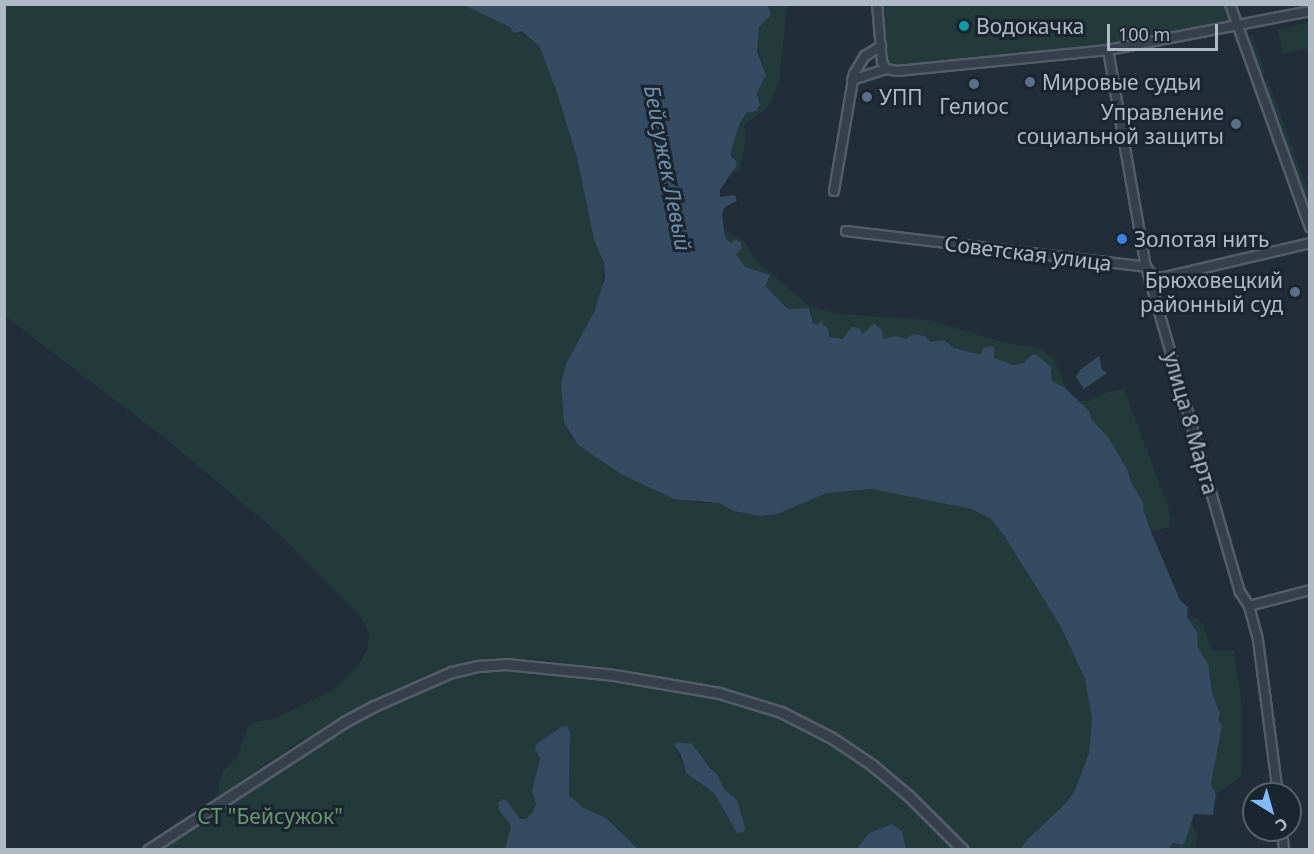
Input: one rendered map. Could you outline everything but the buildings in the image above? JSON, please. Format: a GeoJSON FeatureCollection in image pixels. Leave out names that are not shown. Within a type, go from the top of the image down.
{"type":"FeatureCollection","features":[{"type":"Feature","properties":{"kind":"street"},"geometry":{"type":"LineString","coordinates":[[877,4],[886,69]]}},
{"type":"Feature","properties":{"kind":"street"},"geometry":{"type":"LineString","coordinates":[[1230,4],[1310,227]]}},
{"type":"Feature","properties":{"kind":"street"},"geometry":{"type":"LineString","coordinates":[[852,80],[886,69],[897,71],[1108,50],[1238,27],[1310,11]]}},
{"type":"Feature","properties":{"kind":"street"},"geometry":{"type":"LineString","coordinates":[[834,191],[852,80],[860,62],[881,46]]}},
{"type":"Feature","properties":{"kind":"street","name":"улица 8 Марта"},"geometry":{"type":"LineString","coordinates":[[1108,50],[1146,267],[1240,592],[1249,606],[1264,673],[1277,782]]}},
{"type":"Feature","properties":{"kind":"street","name":"Советская улица"},"geometry":{"type":"LineString","coordinates":[[846,231],[1146,267],[1153,276],[1161,278],[1310,243]]}},
{"type":"Feature","properties":{"kind":"street"},"geometry":{"type":"LineString","coordinates":[[1249,606],[1310,590]]}},
{"type":"Feature","properties":{"kind":"street"},"geometry":{"type":"LineString","coordinates":[[148,849],[344,722],[374,706],[452,672],[479,666],[506,664],[614,675],[719,693],[781,712],[832,738],[872,765],[909,796],[963,849]]}},
{"type":"Feature","properties":{"kind":"green space"},"geometry":{"type":"Polygon","coordinates":[[[4,5],[463,5],[510,27],[512,31],[519,30],[531,37],[546,60],[557,92],[578,162],[594,240],[604,263],[602,291],[586,330],[566,364],[561,383],[564,423],[570,436],[578,445],[621,474],[698,503],[719,503],[734,511],[777,514],[827,493],[871,489],[972,509],[991,519],[1005,537],[1061,627],[1085,679],[1092,718],[1089,753],[1075,790],[1067,802],[1020,849],[971,849],[883,766],[838,735],[786,709],[713,686],[546,660],[507,658],[461,664],[386,694],[302,740],[219,796],[219,780],[224,770],[237,758],[247,729],[253,722],[274,719],[333,690],[359,664],[367,650],[369,634],[362,618],[277,532],[171,443],[5,316],[4,5]]]}},
{"type":"Feature","properties":{"kind":"green space"},"geometry":{"type":"Polygon","coordinates":[[[768,5],[787,5],[779,83],[768,107],[744,125],[746,137],[740,169],[737,172],[731,172],[736,166],[731,151],[739,125],[746,113],[760,102],[757,93],[766,75],[757,46],[759,27],[766,19],[770,8],[768,5]]]}},
{"type":"Feature","properties":{"kind":"green space"},"geometry":{"type":"Polygon","coordinates":[[[879,5],[1226,5],[1233,24],[1108,46],[897,68],[886,62],[879,5]]]}},
{"type":"Feature","properties":{"kind":"green space"},"geometry":{"type":"Polygon","coordinates":[[[1309,22],[1309,48],[1283,54],[1278,30],[1309,22]]]}},
{"type":"Feature","properties":{"kind":"green space"},"geometry":{"type":"Polygon","coordinates":[[[1252,35],[1266,74],[1259,77],[1245,38],[1252,35]]]}},
{"type":"Feature","properties":{"kind":"green space"},"geometry":{"type":"Polygon","coordinates":[[[1268,80],[1309,194],[1309,218],[1261,83],[1268,80]]]}},
{"type":"Feature","properties":{"kind":"green space"},"geometry":{"type":"Polygon","coordinates":[[[725,231],[743,240],[756,260],[809,306],[838,314],[929,320],[1009,344],[1037,347],[1053,358],[1068,391],[1052,381],[1053,372],[1047,363],[1033,354],[1022,363],[1014,365],[994,358],[995,349],[978,355],[954,348],[944,340],[929,342],[916,334],[906,339],[885,339],[882,330],[874,323],[863,335],[850,331],[840,340],[829,337],[821,320],[817,326],[813,323],[811,310],[800,308],[792,311],[788,309],[765,286],[764,283],[769,279],[745,267],[736,256],[736,240],[731,243],[725,238],[725,231]]]}},
{"type":"Feature","properties":{"kind":"green space"},"geometry":{"type":"Polygon","coordinates":[[[1124,389],[1171,519],[1169,527],[1151,532],[1143,502],[1132,484],[1131,476],[1108,437],[1096,425],[1080,401],[1089,401],[1104,393],[1124,389]]]}},
{"type":"Feature","properties":{"kind":"green space"},"geometry":{"type":"Polygon","coordinates":[[[1187,617],[1197,618],[1202,624],[1213,651],[1234,650],[1242,706],[1242,771],[1239,778],[1216,794],[1211,784],[1222,726],[1218,719],[1220,712],[1213,696],[1211,675],[1198,648],[1197,632],[1187,617]]]}},
{"type":"Feature","properties":{"kind":"green space","name":"СТ \"Бейсужок\""},"geometry":{"type":"Polygon","coordinates":[[[510,670],[605,680],[717,698],[753,707],[824,739],[877,774],[957,849],[906,849],[902,831],[892,824],[869,833],[856,849],[638,849],[606,818],[582,807],[569,795],[570,732],[567,726],[535,750],[540,758],[532,791],[536,804],[532,813],[526,819],[520,819],[507,801],[499,810],[511,826],[505,849],[160,850],[346,728],[400,701],[460,677],[510,670]],[[678,742],[674,745],[686,773],[714,793],[731,824],[740,813],[737,800],[724,789],[717,774],[686,742],[678,742]]]}},
{"type":"Feature","properties":{"kind":"green space"},"geometry":{"type":"Polygon","coordinates":[[[1191,823],[1198,838],[1194,849],[1167,850],[1173,843],[1178,845],[1191,823]]]}},
{"type":"Feature","properties":{"kind":"water","name":"Бейсужек Левый"},"geometry":{"type":"Polygon","coordinates":[[[463,5],[768,5],[771,15],[759,27],[757,51],[766,75],[757,93],[760,105],[756,111],[746,113],[739,125],[731,151],[731,156],[737,162],[736,166],[720,190],[720,197],[735,195],[737,201],[725,207],[722,213],[725,238],[731,243],[736,240],[741,242],[742,248],[736,254],[745,267],[770,275],[765,286],[788,309],[809,308],[813,323],[817,325],[823,319],[822,323],[828,329],[829,337],[842,339],[852,327],[859,328],[863,334],[874,323],[882,330],[884,339],[896,336],[906,339],[913,334],[925,336],[930,342],[944,340],[954,348],[978,354],[981,354],[983,348],[991,346],[995,349],[994,358],[1013,365],[1023,363],[1033,354],[1037,355],[1051,367],[1052,381],[1065,388],[1089,411],[1092,420],[1108,437],[1127,469],[1132,484],[1143,502],[1151,532],[1180,600],[1188,607],[1187,617],[1197,632],[1198,648],[1208,664],[1213,696],[1220,713],[1218,719],[1222,726],[1211,784],[1216,794],[1213,815],[1194,814],[1182,845],[1173,843],[1167,850],[1020,849],[1067,802],[1075,790],[1089,753],[1092,718],[1085,679],[1061,627],[1005,537],[991,519],[972,509],[871,489],[827,493],[777,514],[760,516],[734,511],[719,503],[674,499],[621,474],[578,445],[564,423],[561,383],[566,364],[594,312],[605,278],[604,263],[594,240],[578,162],[557,92],[539,46],[522,31],[514,33],[510,27],[463,5]]]}},
{"type":"Feature","properties":{"kind":"water"},"geometry":{"type":"Polygon","coordinates":[[[1099,356],[1102,370],[1107,373],[1084,389],[1076,377],[1080,370],[1099,356]]]}},
{"type":"Feature","properties":{"kind":"water"},"geometry":{"type":"Polygon","coordinates":[[[567,726],[570,732],[569,795],[582,807],[606,818],[638,849],[505,849],[511,826],[499,810],[498,803],[502,799],[507,801],[520,819],[526,819],[532,813],[536,804],[532,791],[540,758],[535,750],[537,744],[561,727],[567,726]]]}},
{"type":"Feature","properties":{"kind":"water"},"geometry":{"type":"Polygon","coordinates":[[[678,742],[692,744],[717,774],[724,789],[737,800],[745,827],[744,832],[737,833],[714,793],[686,773],[681,755],[674,745],[678,742]]]}},
{"type":"Feature","properties":{"kind":"water"},"geometry":{"type":"Polygon","coordinates":[[[892,824],[902,831],[906,849],[856,849],[869,833],[892,824]]]}},
{"type":"Feature","properties":{"kind":"place","name":"Водокачка"},"geometry":{"type":"Point","coordinates":[964,26]}},
{"type":"Feature","properties":{"kind":"place","name":"Мировые судьи"},"geometry":{"type":"Point","coordinates":[1030,82]}},
{"type":"Feature","properties":{"kind":"place","name":"Гелиос"},"geometry":{"type":"Point","coordinates":[974,84]}},
{"type":"Feature","properties":{"kind":"place","name":"УПП"},"geometry":{"type":"Point","coordinates":[867,97]}},
{"type":"Feature","properties":{"kind":"place","name":"Управление социальной защиты"},"geometry":{"type":"Point","coordinates":[1236,124]}},
{"type":"Feature","properties":{"kind":"place","name":"Золотая нить"},"geometry":{"type":"Point","coordinates":[1122,239]}},
{"type":"Feature","properties":{"kind":"place","name":"Брюховецкий районный суд"},"geometry":{"type":"Point","coordinates":[1295,292]}}]}
